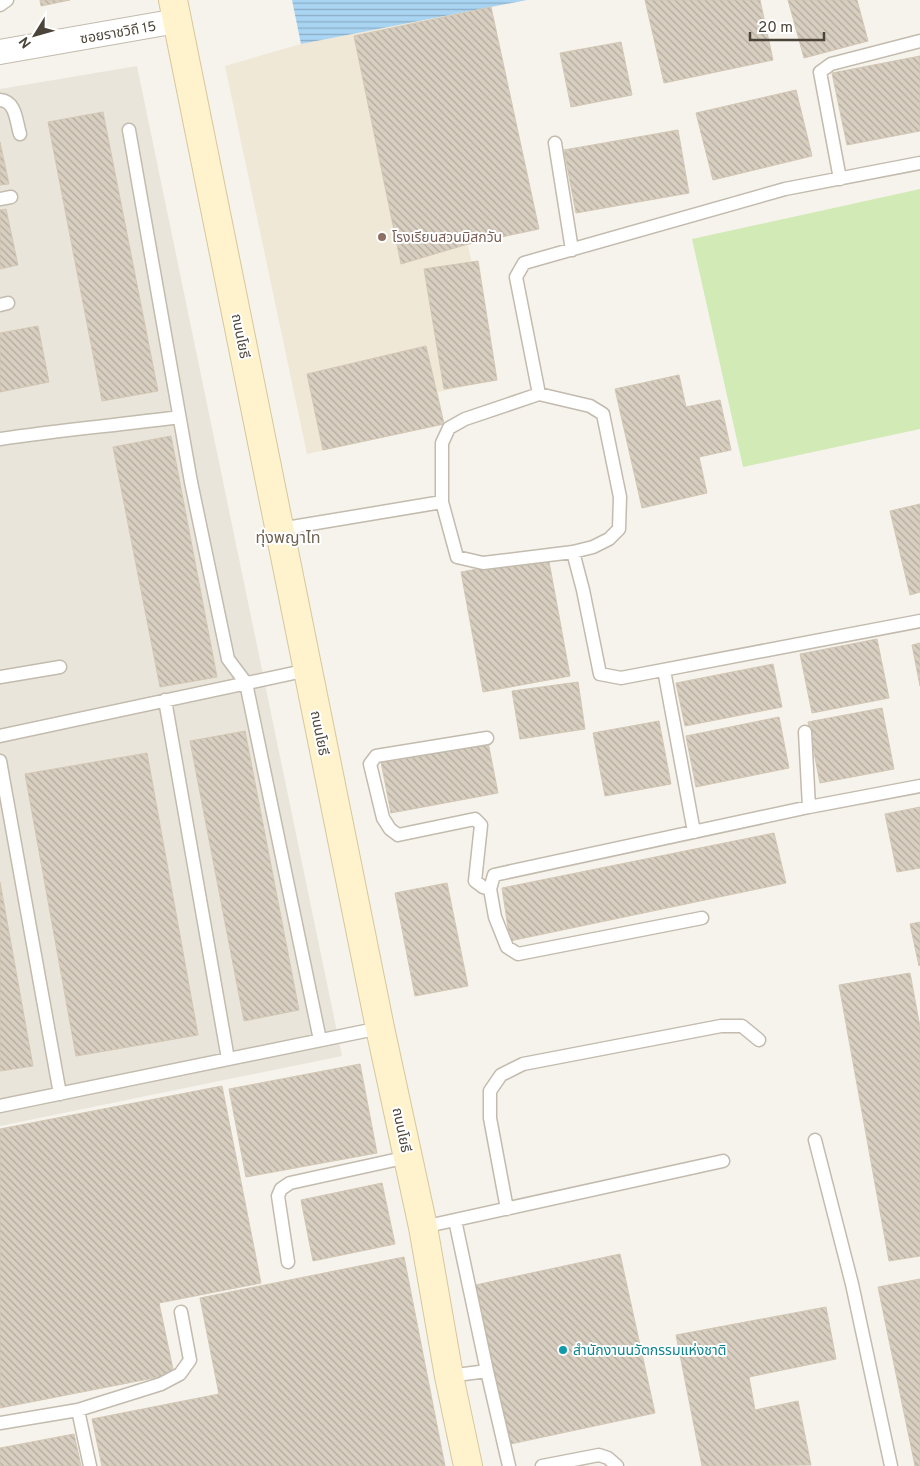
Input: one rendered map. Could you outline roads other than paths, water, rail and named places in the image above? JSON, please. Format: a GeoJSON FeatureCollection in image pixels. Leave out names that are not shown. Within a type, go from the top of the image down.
{"type":"FeatureCollection","features":[{"type":"Feature","properties":{"kind":"street","name":"ซอยราชวิถี 15"},"geometry":{"type":"LineString","coordinates":[[0,52],[175,10]]}},
{"type":"Feature","properties":{"kind":"street","name":"ถนนโยธี"},"geometry":{"type":"LineString","coordinates":[[175,10],[380,1028],[423,1227],[449,1376],[468,1466]]}},
{"type":"Feature","properties":{"kind":"lane"},"geometry":{"type":"LineString","coordinates":[[0,5],[7,0]]}},
{"type":"Feature","properties":{"kind":"lane"},"geometry":{"type":"LineString","coordinates":[[840,179],[820,72],[831,64],[920,41]]}},
{"type":"Feature","properties":{"kind":"lane"},"geometry":{"type":"LineString","coordinates":[[0,100],[6,100],[13,107],[20,134]]}},
{"type":"Feature","properties":{"kind":"lane"},"geometry":{"type":"LineString","coordinates":[[129,130],[191,482],[228,659],[246,683],[320,1040]]}},
{"type":"Feature","properties":{"kind":"lane"},"geometry":{"type":"LineString","coordinates":[[555,143],[572,250]]}},
{"type":"Feature","properties":{"kind":"lane"},"geometry":{"type":"LineString","coordinates":[[539,394],[516,277],[524,263],[785,189],[920,163]]}},
{"type":"Feature","properties":{"kind":"lane"},"geometry":{"type":"LineString","coordinates":[[539,394],[590,406],[603,414],[620,497],[619,529],[609,539],[593,547],[572,552],[483,563],[457,557],[442,502],[442,443],[449,428],[465,419],[539,394]]}},
{"type":"Feature","properties":{"kind":"lane"},"geometry":{"type":"LineString","coordinates":[[0,439],[180,417]]}},
{"type":"Feature","properties":{"kind":"lane"},"geometry":{"type":"LineString","coordinates":[[280,530],[442,502]]}},
{"type":"Feature","properties":{"kind":"lane"},"geometry":{"type":"LineString","coordinates":[[572,552],[583,590],[600,674],[621,678],[920,621]]}},
{"type":"Feature","properties":{"kind":"lane"},"geometry":{"type":"LineString","coordinates":[[0,677],[60,667]]}},
{"type":"Feature","properties":{"kind":"lane"},"geometry":{"type":"LineString","coordinates":[[0,736],[308,670]]}},
{"type":"Feature","properties":{"kind":"lane"},"geometry":{"type":"LineString","coordinates":[[664,670],[694,832]]}},
{"type":"Feature","properties":{"kind":"lane"},"geometry":{"type":"LineString","coordinates":[[165,700],[228,1059]]}},
{"type":"Feature","properties":{"kind":"lane"},"geometry":{"type":"LineString","coordinates":[[805,732],[809,807]]}},
{"type":"Feature","properties":{"kind":"lane"},"geometry":{"type":"LineString","coordinates":[[487,738],[376,756],[370,764],[383,818],[390,829],[398,835],[475,819],[481,824],[475,881],[482,888],[490,889]]}},
{"type":"Feature","properties":{"kind":"lane"},"geometry":{"type":"LineString","coordinates":[[0,761],[60,1094]]}},
{"type":"Feature","properties":{"kind":"lane"},"geometry":{"type":"LineString","coordinates":[[702,918],[518,954],[506,947],[495,917],[490,889],[494,875],[809,807],[920,786]]}},
{"type":"Feature","properties":{"kind":"lane"},"geometry":{"type":"LineString","coordinates":[[507,1208],[490,1118],[490,1091],[501,1075],[523,1064],[721,1026],[742,1026],[758,1040]]}},
{"type":"Feature","properties":{"kind":"lane"},"geometry":{"type":"LineString","coordinates":[[0,1106],[380,1028]]}},
{"type":"Feature","properties":{"kind":"lane"},"geometry":{"type":"LineString","coordinates":[[815,1140],[852,1284],[892,1466]]}},
{"type":"Feature","properties":{"kind":"lane"},"geometry":{"type":"LineString","coordinates":[[288,1262],[278,1196],[281,1189],[290,1183],[408,1157]]}},
{"type":"Feature","properties":{"kind":"lane"},"geometry":{"type":"LineString","coordinates":[[423,1227],[723,1161]]}},
{"type":"Feature","properties":{"kind":"lane"},"geometry":{"type":"LineString","coordinates":[[455,1220],[509,1466]]}},
{"type":"Feature","properties":{"kind":"lane"},"geometry":{"type":"LineString","coordinates":[[0,1423],[78,1410],[161,1384],[180,1374],[190,1360],[180,1312]]}},
{"type":"Feature","properties":{"kind":"lane"},"geometry":{"type":"LineString","coordinates":[[449,1376],[487,1371]]}},
{"type":"Feature","properties":{"kind":"lane"},"geometry":{"type":"LineString","coordinates":[[78,1410],[90,1466]]}},
{"type":"Feature","properties":{"kind":"lane"},"geometry":{"type":"LineString","coordinates":[[542,1466],[599,1455],[608,1458],[617,1466]]}},
{"type":"Feature","properties":{"kind":"water"},"geometry":{"type":"Polygon","coordinates":[[[292,0],[527,0],[301,44],[292,0]]]}},
{"type":"Feature","properties":{"kind":"place","name":"โรงเรียนสวนมิสกวัน"},"geometry":{"type":"Point","coordinates":[382,237]}},
{"type":"Feature","properties":{"kind":"place","name":"สำนักงานนวัตกรรมแห่งชาติ"},"geometry":{"type":"Point","coordinates":[563,1350]}},
{"type":"Feature","properties":{"kind":"district","name":"ทุ่งพญาไท"},"geometry":{"type":"Point","coordinates":[288,537]}}]}
